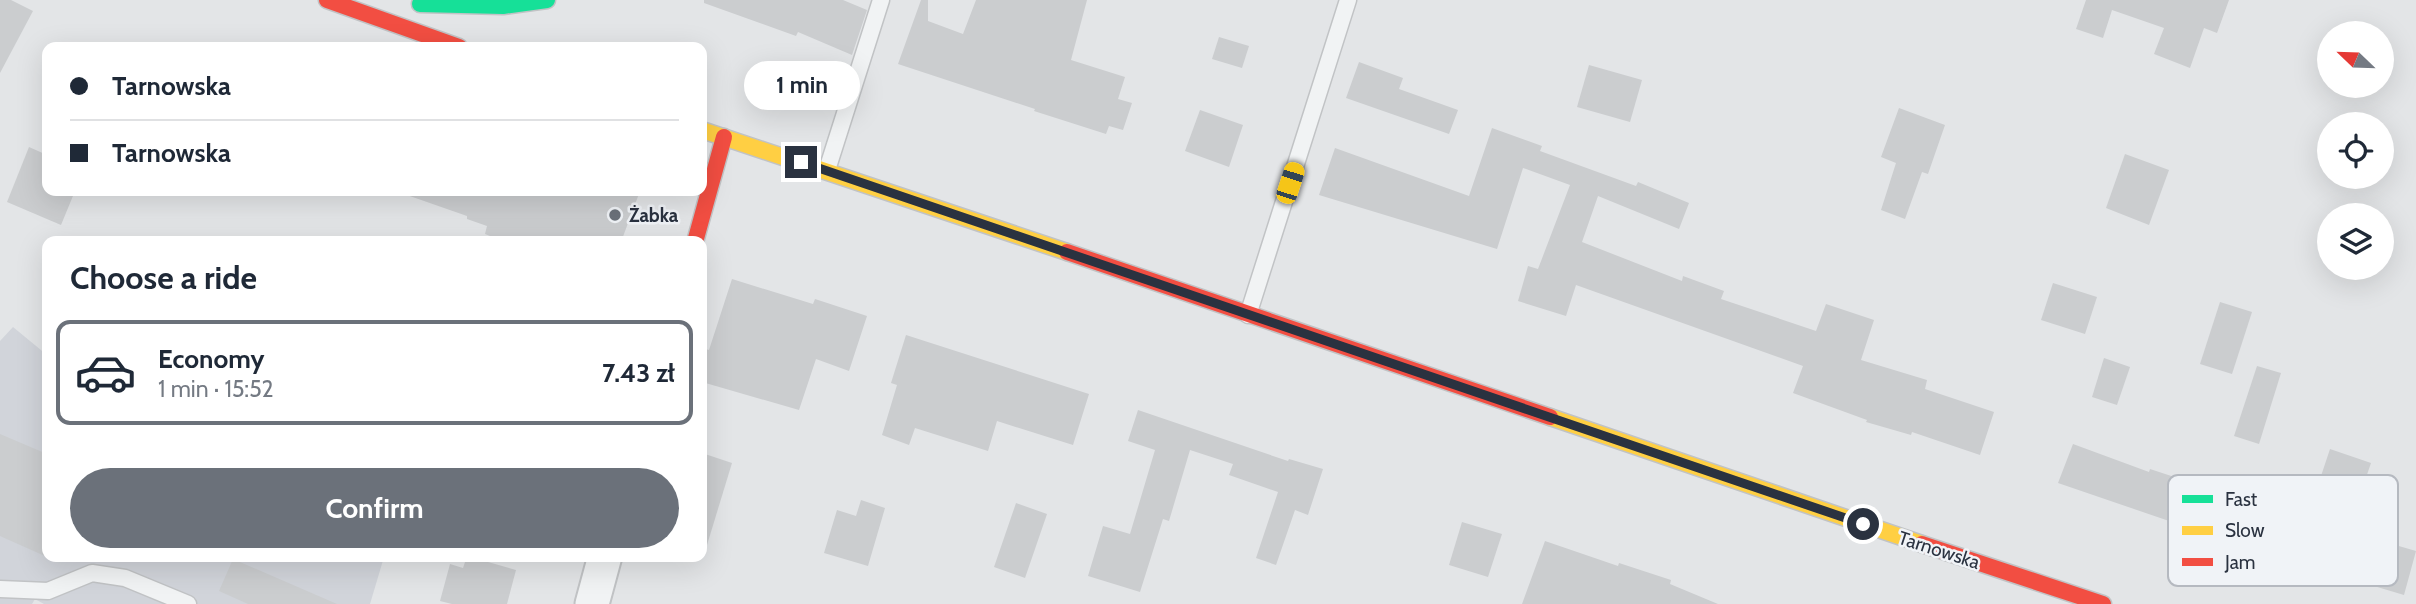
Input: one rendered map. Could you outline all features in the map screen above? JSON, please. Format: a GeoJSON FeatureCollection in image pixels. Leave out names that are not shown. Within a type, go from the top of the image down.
{"type":"FeatureCollection","features":[{"type":"Feature","properties":{"kind":"street"},"geometry":{"type":"LineString","coordinates":[[327,0],[418,12],[547,0]]}},
{"type":"Feature","properties":{"kind":"street"},"geometry":{"type":"LineString","coordinates":[[418,12],[453,42]]}},
{"type":"Feature","properties":{"kind":"street","name":"Tarnowska"},"geometry":{"type":"LineString","coordinates":[[707,132],[2103,604]]}},
{"type":"Feature","properties":{"kind":"street"},"geometry":{"type":"LineString","coordinates":[[697,236],[724,137]]}},
{"type":"Feature","properties":{"kind":"street"},"geometry":{"type":"LineString","coordinates":[[600,602],[605,562]]}},
{"type":"Feature","properties":{"kind":"lane"},"geometry":{"type":"LineString","coordinates":[[827,170],[881,0]]}},
{"type":"Feature","properties":{"kind":"lane"},"geometry":{"type":"LineString","coordinates":[[1248,314],[1348,0]]}},
{"type":"Feature","properties":{"kind":"lane"},"geometry":{"type":"LineString","coordinates":[[0,589],[48,591],[92,573],[125,578],[153,597],[188,604]]}},
{"type":"Feature","properties":{"kind":"shaded area"},"geometry":{"type":"Polygon","coordinates":[[[13,327],[42,351],[42,562],[383,562],[370,604],[44,604],[35,599],[32,604],[0,604],[0,341],[13,327]]]}},
{"type":"Feature","properties":{"kind":"building"},"geometry":{"type":"Polygon","coordinates":[[[0,0],[11,0],[33,11],[0,73],[0,0]]]}},
{"type":"Feature","properties":{"kind":"building"},"geometry":{"type":"Polygon","coordinates":[[[704,0],[843,0],[867,10],[852,55],[798,32],[796,36],[704,3],[704,0]]]}},
{"type":"Feature","properties":{"kind":"building"},"geometry":{"type":"Polygon","coordinates":[[[921,0],[928,0],[928,21],[963,34],[976,0],[1087,0],[1071,60],[1125,77],[1118,99],[1132,103],[1123,130],[1109,126],[1106,134],[898,64],[921,0]]]}},
{"type":"Feature","properties":{"kind":"building"},"geometry":{"type":"Polygon","coordinates":[[[2086,0],[2229,0],[2217,33],[2204,28],[2190,68],[2154,54],[2164,28],[2112,10],[2103,38],[2076,29],[2086,0]]]}},
{"type":"Feature","properties":{"kind":"building"},"geometry":{"type":"Polygon","coordinates":[[[1219,37],[1249,46],[1242,68],[1212,59],[1219,37]]]}},
{"type":"Feature","properties":{"kind":"building"},"geometry":{"type":"Polygon","coordinates":[[[1359,62],[1403,78],[1399,89],[1458,110],[1449,134],[1346,98],[1359,62]]]}},
{"type":"Feature","properties":{"kind":"building"},"geometry":{"type":"Polygon","coordinates":[[[1589,65],[1642,80],[1630,122],[1577,107],[1589,65]]]}},
{"type":"Feature","properties":{"kind":"building"},"geometry":{"type":"Polygon","coordinates":[[[1899,108],[1945,125],[1928,174],[1922,172],[1905,219],[1881,210],[1896,163],[1881,157],[1899,108]]]}},
{"type":"Feature","properties":{"kind":"building"},"geometry":{"type":"Polygon","coordinates":[[[1200,110],[1243,125],[1229,167],[1185,151],[1200,110]]]}},
{"type":"Feature","properties":{"kind":"building"},"geometry":{"type":"Polygon","coordinates":[[[1492,128],[1542,146],[1540,151],[1636,186],[1638,182],[1689,203],[1679,229],[1598,196],[1582,242],[1682,281],[1683,276],[1724,291],[1721,299],[1816,331],[1826,304],[1874,320],[1861,360],[1927,380],[1925,389],[1994,412],[1980,455],[1912,432],[1911,435],[1866,422],[1867,420],[1793,393],[1803,366],[1576,285],[1566,316],[1518,301],[1528,266],[1538,269],[1570,185],[1523,168],[1497,249],[1319,195],[1335,148],[1469,196],[1492,128]]]}},
{"type":"Feature","properties":{"kind":"building"},"geometry":{"type":"Polygon","coordinates":[[[29,147],[42,153],[42,196],[73,196],[61,225],[7,202],[29,147]]]}},
{"type":"Feature","properties":{"kind":"building"},"geometry":{"type":"Polygon","coordinates":[[[2125,154],[2169,170],[2149,225],[2106,208],[2125,154]]]}},
{"type":"Feature","properties":{"kind":"building"},"geometry":{"type":"Polygon","coordinates":[[[410,196],[638,196],[623,236],[490,236],[485,234],[487,226],[467,219],[467,216],[410,196]]]}},
{"type":"Feature","properties":{"kind":"building"},"geometry":{"type":"Polygon","coordinates":[[[732,279],[813,304],[815,299],[867,316],[849,371],[816,359],[799,410],[707,383],[709,350],[732,279]]]}},
{"type":"Feature","properties":{"kind":"building"},"geometry":{"type":"Polygon","coordinates":[[[2053,283],[2097,297],[2085,334],[2041,320],[2053,283]]]}},
{"type":"Feature","properties":{"kind":"building"},"geometry":{"type":"Polygon","coordinates":[[[2220,302],[2252,312],[2232,374],[2200,364],[2220,302]]]}},
{"type":"Feature","properties":{"kind":"building"},"geometry":{"type":"Polygon","coordinates":[[[906,335],[1089,394],[1073,445],[997,421],[988,451],[915,428],[909,445],[882,435],[897,385],[891,383],[906,335]]]}},
{"type":"Feature","properties":{"kind":"building"},"geometry":{"type":"Polygon","coordinates":[[[2104,358],[2130,367],[2117,405],[2092,397],[2104,358]]]}},
{"type":"Feature","properties":{"kind":"building"},"geometry":{"type":"Polygon","coordinates":[[[2257,366],[2281,373],[2259,444],[2234,436],[2257,366]]]}},
{"type":"Feature","properties":{"kind":"building"},"geometry":{"type":"Polygon","coordinates":[[[1138,410],[1288,461],[1289,459],[1323,469],[1308,515],[1295,510],[1276,565],[1256,558],[1278,492],[1229,475],[1233,464],[1190,450],[1169,521],[1163,519],[1140,592],[1088,576],[1103,526],[1130,534],[1155,450],[1128,441],[1138,410]]]}},
{"type":"Feature","properties":{"kind":"building"},"geometry":{"type":"Polygon","coordinates":[[[0,434],[42,452],[42,555],[0,536],[0,434]]]}},
{"type":"Feature","properties":{"kind":"building"},"geometry":{"type":"Polygon","coordinates":[[[2073,444],[2149,472],[2150,469],[2168,475],[2168,521],[2058,483],[2073,444]]]}},
{"type":"Feature","properties":{"kind":"building"},"geometry":{"type":"Polygon","coordinates":[[[2330,449],[2371,463],[2367,475],[2321,475],[2330,449]]]}},
{"type":"Feature","properties":{"kind":"building"},"geometry":{"type":"Polygon","coordinates":[[[707,455],[732,463],[707,545],[707,455]]]}},
{"type":"Feature","properties":{"kind":"building"},"geometry":{"type":"Polygon","coordinates":[[[861,500],[885,508],[868,566],[824,553],[837,510],[856,516],[861,500]]]}},
{"type":"Feature","properties":{"kind":"building"},"geometry":{"type":"Polygon","coordinates":[[[1016,503],[1047,514],[1025,578],[994,567],[1016,503]]]}},
{"type":"Feature","properties":{"kind":"building"},"geometry":{"type":"Polygon","coordinates":[[[1462,522],[1502,534],[1488,577],[1449,565],[1462,522]]]}},
{"type":"Feature","properties":{"kind":"building"},"geometry":{"type":"Polygon","coordinates":[[[1545,541],[1618,566],[1619,563],[1671,580],[1670,584],[1718,604],[1522,604],[1545,541]]]}},
{"type":"Feature","properties":{"kind":"building"},"geometry":{"type":"Polygon","coordinates":[[[2398,546],[2416,551],[2404,595],[2374,586],[2398,586],[2398,546]]]}},
{"type":"Feature","properties":{"kind":"building"},"geometry":{"type":"Polygon","coordinates":[[[232,562],[240,562],[337,604],[248,604],[219,591],[232,562]]]}},
{"type":"Feature","properties":{"kind":"building"},"geometry":{"type":"Polygon","coordinates":[[[465,562],[488,562],[516,570],[507,604],[452,604],[440,601],[450,564],[463,568],[465,562]]]}},
{"type":"Feature","properties":{"kind":"traffic: fast"},"geometry":{"type":"LineString","coordinates":[[420,4],[503,6],[547,0]]}},
{"type":"Feature","properties":{"kind":"traffic: slow"},"geometry":{"type":"LineString","coordinates":[[707,132],[1067,252]]}},
{"type":"Feature","properties":{"kind":"traffic: slow"},"geometry":{"type":"LineString","coordinates":[[1550,417],[1922,544]]}},
{"type":"Feature","properties":{"kind":"traffic: jam"},"geometry":{"type":"LineString","coordinates":[[327,0],[445,42]]}},
{"type":"Feature","properties":{"kind":"traffic: jam"},"geometry":{"type":"LineString","coordinates":[[697,236],[724,137]]}},
{"type":"Feature","properties":{"kind":"traffic: jam"},"geometry":{"type":"LineString","coordinates":[[1067,252],[1550,417]]}},
{"type":"Feature","properties":{"kind":"traffic: jam"},"geometry":{"type":"LineString","coordinates":[[1922,544],[2103,604]]}},
{"type":"Feature","properties":{"kind":"place","name":"Żabka"},"geometry":{"type":"Point","coordinates":[615,215]}},
{"type":"Feature","properties":{"kind":"route"},"geometry":{"type":"LineString","coordinates":[[801,162],[1863,524]]}}]}
